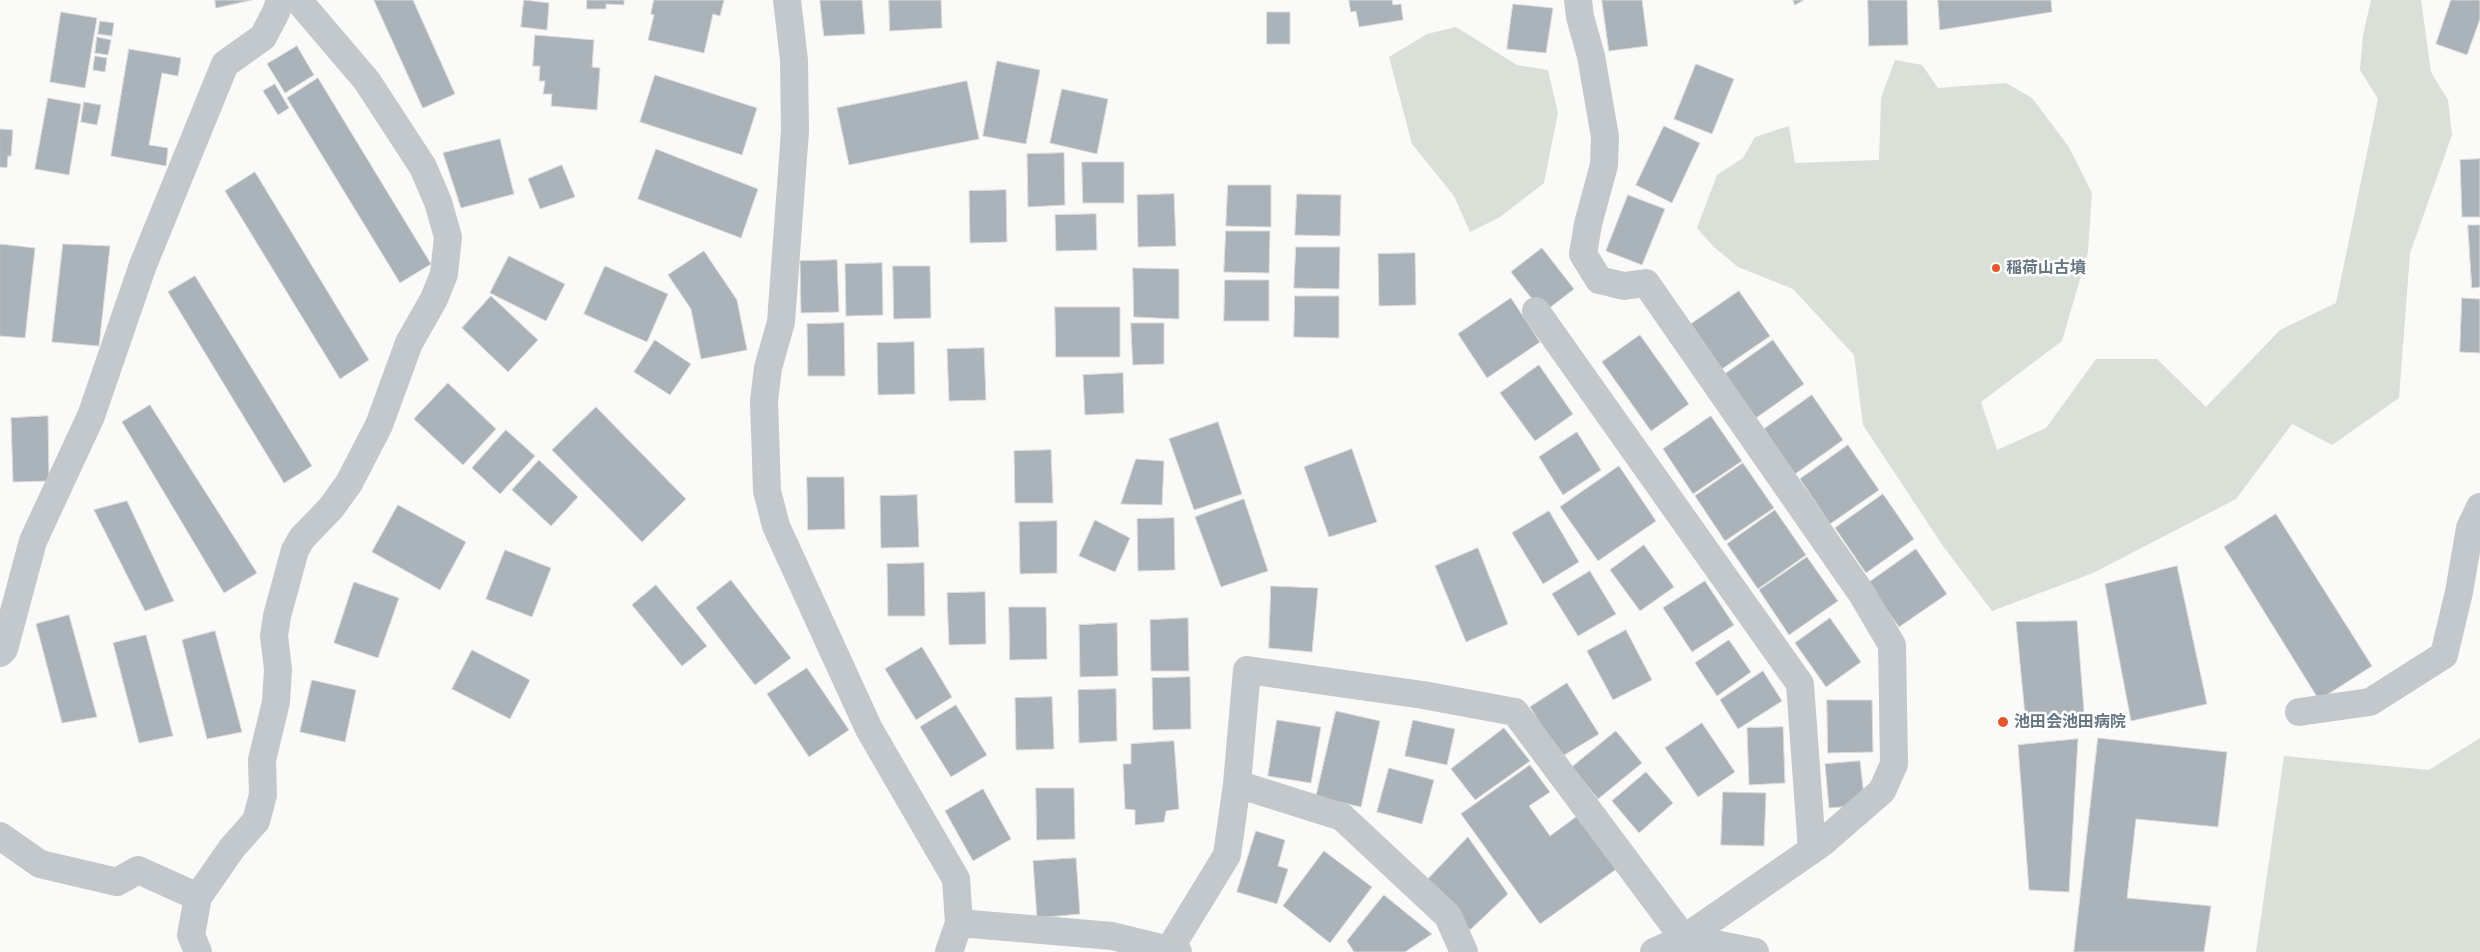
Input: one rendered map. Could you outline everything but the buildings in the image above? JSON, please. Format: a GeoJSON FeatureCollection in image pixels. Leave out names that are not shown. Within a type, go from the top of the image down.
{"type":"FeatureCollection","features":[{"type":"Feature","properties":{"kind":"street"},"geometry":{"type":"LineString","coordinates":[[0,652],[4,649],[32,541],[91,416],[143,265],[225,64],[263,37],[280,0]]}},
{"type":"Feature","properties":{"kind":"street"},"geometry":{"type":"LineString","coordinates":[[198,952],[191,935],[198,897],[232,848],[256,821],[263,795],[262,760],[276,702],[278,669],[274,636],[277,616],[295,550],[302,538],[331,508],[349,483],[380,425],[409,343],[434,299],[444,274],[448,237],[438,202],[423,167],[367,81],[298,0]]}},
{"type":"Feature","properties":{"kind":"street"},"geometry":{"type":"LineString","coordinates":[[787,0],[794,60],[795,131],[781,322],[768,368],[764,401],[767,491],[776,526],[869,729],[956,879],[959,923],[949,952]]}},
{"type":"Feature","properties":{"kind":"street"},"geometry":{"type":"LineString","coordinates":[[1578,0],[1580,17],[1591,56],[1605,137],[1604,165],[1588,224],[1583,254],[1599,280],[1624,286],[1646,282],[1862,594],[1892,645],[1894,764],[1882,791],[1812,850],[1690,945]]}},
{"type":"Feature","properties":{"kind":"street"},"geometry":{"type":"LineString","coordinates":[[1536,311],[1800,684],[1812,850]]}},
{"type":"Feature","properties":{"kind":"street"},"geometry":{"type":"LineString","coordinates":[[2299,712],[2370,702],[2444,655],[2459,592],[2470,528],[2480,507]]}},
{"type":"Feature","properties":{"kind":"street"},"geometry":{"type":"LineString","coordinates":[[959,923],[1112,936],[1174,951],[1228,854],[1237,784],[1247,670],[1423,695],[1515,712],[1690,945]]}},
{"type":"Feature","properties":{"kind":"street"},"geometry":{"type":"LineString","coordinates":[[1237,784],[1342,817],[1448,916],[1464,952]]}},
{"type":"Feature","properties":{"kind":"street"},"geometry":{"type":"LineString","coordinates":[[0,836],[40,864],[117,882],[138,870],[198,897]]}},
{"type":"Feature","properties":{"kind":"street"},"geometry":{"type":"LineString","coordinates":[[1654,952],[1690,945],[1755,952]]}},
{"type":"Feature","properties":{"kind":"shaded area"},"geometry":{"type":"Polygon","coordinates":[[[2371,0],[2421,0],[2431,72],[2448,100],[2452,135],[2410,253],[2399,398],[2332,445],[2292,424],[2236,499],[2093,573],[1992,611],[1943,546],[1863,425],[1854,355],[1793,289],[1738,267],[1714,247],[1697,228],[1717,175],[1743,158],[1755,137],[1789,126],[1795,163],[1879,160],[1881,98],[1895,60],[1922,65],[1938,88],[2006,83],[2032,98],[2069,147],[2092,193],[2088,252],[2062,341],[1981,402],[1997,450],[2046,428],[2096,359],[2157,359],[2206,407],[2280,330],[2336,303],[2378,99],[2360,70],[2363,35],[2371,0]]]}},
{"type":"Feature","properties":{"kind":"shaded area"},"geometry":{"type":"Polygon","coordinates":[[[1456,27],[1517,65],[1548,70],[1558,113],[1544,183],[1500,217],[1470,232],[1454,196],[1412,144],[1389,57],[1427,34],[1456,27]]]}},
{"type":"Feature","properties":{"kind":"shaded area"},"geometry":{"type":"Polygon","coordinates":[[[2480,738],[2480,952],[2256,952],[2284,756],[2429,770],[2480,738]]]}},
{"type":"Feature","properties":{"kind":"place","name":"稲荷山古墳"},"geometry":{"type":"Point","coordinates":[1996,268]}},
{"type":"Feature","properties":{"kind":"place","name":"池田会池田病院"},"geometry":{"type":"Point","coordinates":[2003,722]}}]}
